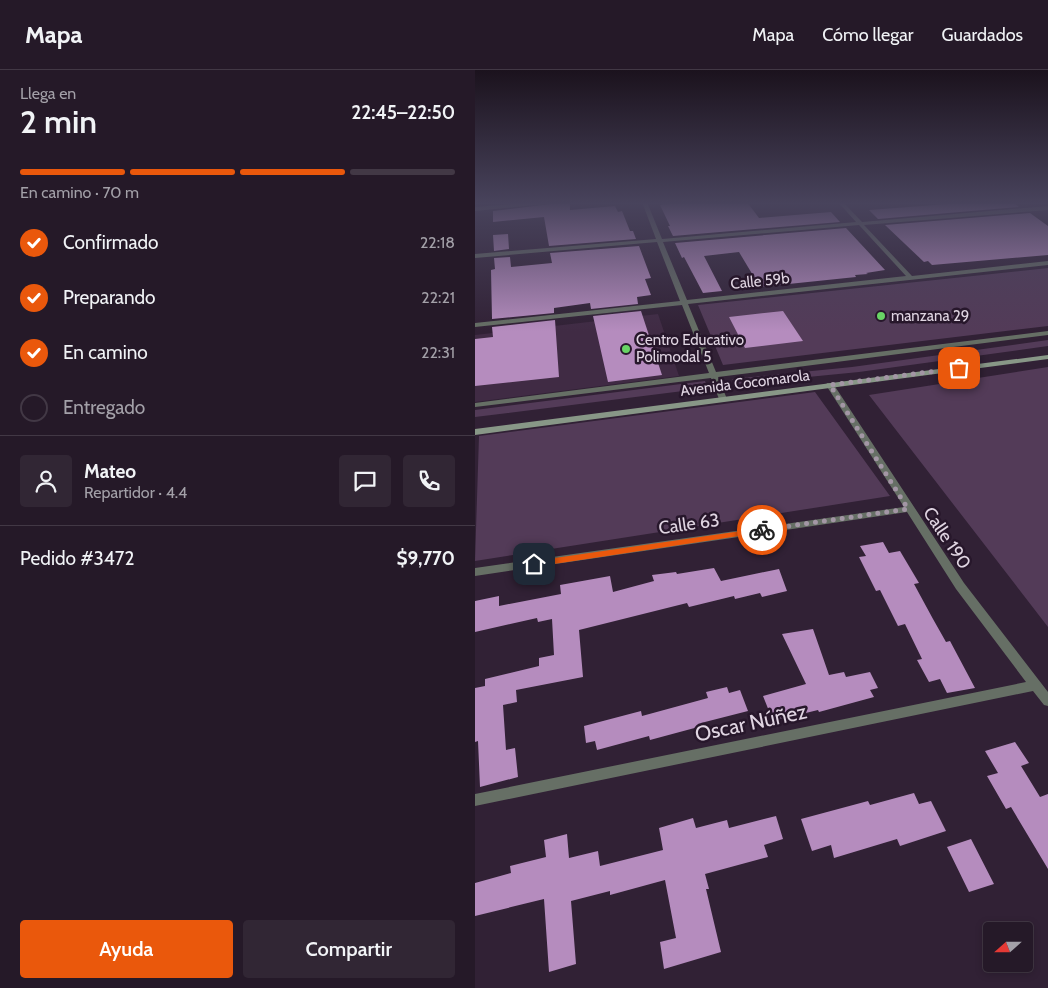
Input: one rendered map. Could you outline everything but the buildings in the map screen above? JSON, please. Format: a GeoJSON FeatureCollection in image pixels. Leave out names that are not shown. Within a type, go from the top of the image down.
{"type":"FeatureCollection","features":[{"type":"Feature","properties":{"kind":"main road","name":"Avenida Cocomarola"},"geometry":{"type":"LineString","coordinates":[[475,432],[1048,357]]}},
{"type":"Feature","properties":{"kind":"street"},"geometry":{"type":"LineString","coordinates":[[475,256],[603,245]]}},
{"type":"Feature","properties":{"kind":"street"},"geometry":{"type":"LineString","coordinates":[[661,245],[723,399]]}},
{"type":"Feature","properties":{"kind":"street"},"geometry":{"type":"LineString","coordinates":[[880,245],[910,277]]}},
{"type":"Feature","properties":{"kind":"street","name":"Calle 59b"},"geometry":{"type":"LineString","coordinates":[[475,325],[1048,263]]}},
{"type":"Feature","properties":{"kind":"street"},"geometry":{"type":"LineString","coordinates":[[475,405],[1048,333]]}},
{"type":"Feature","properties":{"kind":"street","name":"Calle 190"},"geometry":{"type":"LineString","coordinates":[[830,385],[908,509],[960,586],[1048,701]]}},
{"type":"Feature","properties":{"kind":"street","name":"Calle 63"},"geometry":{"type":"LineString","coordinates":[[475,572],[908,509]]}},
{"type":"Feature","properties":{"kind":"street","name":"Oscar Núñez"},"geometry":{"type":"LineString","coordinates":[[475,800],[1036,686]]}},
{"type":"Feature","properties":{"kind":"shaded area"},"geometry":{"type":"Polygon","coordinates":[[[1048,268],[1048,326],[723,365],[698,305],[1048,268]]]}},
{"type":"Feature","properties":{"kind":"shaded area"},"geometry":{"type":"Polygon","coordinates":[[[658,314],[679,376],[475,402],[475,335],[658,314]]]}},
{"type":"Feature","properties":{"kind":"shaded area"},"geometry":{"type":"Polygon","coordinates":[[[1048,340],[1048,346],[859,372],[736,384],[732,379],[852,367],[1048,340]]]}},
{"type":"Feature","properties":{"kind":"shaded area"},"geometry":{"type":"Polygon","coordinates":[[[1048,367],[1048,627],[869,395],[1048,367]]]}},
{"type":"Feature","properties":{"kind":"shaded area"},"geometry":{"type":"Polygon","coordinates":[[[705,381],[707,388],[475,417],[475,410],[705,381]]]}},
{"type":"Feature","properties":{"kind":"shaded area"},"geometry":{"type":"Polygon","coordinates":[[[815,392],[890,496],[475,561],[479,436],[815,392]]]}},
{"type":"Feature","properties":{"kind":"way so far"},"geometry":{"type":"LineString","coordinates":[[762,530],[908,509],[830,385],[959,368]]}},
{"type":"Feature","properties":{"kind":"place","name":"manzana 29"},"geometry":{"type":"Point","coordinates":[881,316]}},
{"type":"Feature","properties":{"kind":"place","name":"Centro Educativo Polimodal 5"},"geometry":{"type":"Point","coordinates":[626,349]}},
{"type":"Feature","properties":{"kind":"route"},"geometry":{"type":"LineString","coordinates":[[534,564],[762,530]]}}]}
